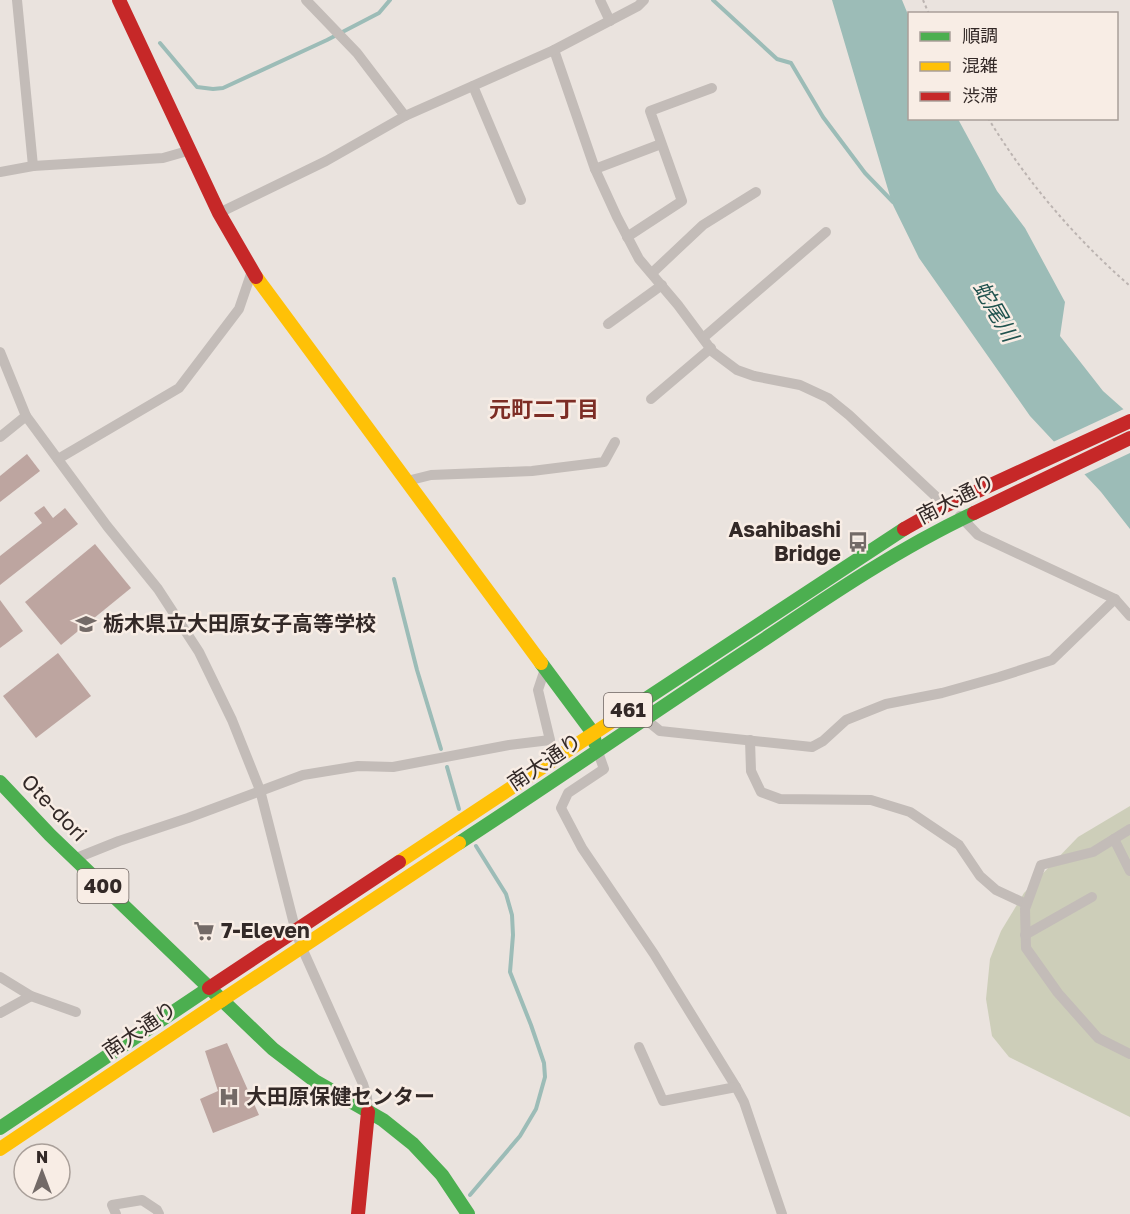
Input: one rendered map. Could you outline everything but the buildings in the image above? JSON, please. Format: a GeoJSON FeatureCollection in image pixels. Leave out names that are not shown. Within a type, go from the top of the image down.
{"type":"FeatureCollection","features":[{"type":"Feature","properties":{"kind":"main road"},"geometry":{"type":"LineString","coordinates":[[119,0],[219,213],[252,271],[593,733],[598,752]]}},
{"type":"Feature","properties":{"kind":"main road","name":"南大通り"},"geometry":{"type":"LineString","coordinates":[[0,1128],[893,535],[945,506],[1130,421]]}},
{"type":"Feature","properties":{"kind":"main road","name":"南大通り"},"geometry":{"type":"LineString","coordinates":[[0,1149],[598,752],[644,718],[852,580],[901,550],[963,518],[1130,438]]}},
{"type":"Feature","properties":{"kind":"main road","name":"Ote-dori"},"geometry":{"type":"LineString","coordinates":[[0,783],[74,859],[209,988]]}},
{"type":"Feature","properties":{"kind":"main road","name":"400"},"geometry":{"type":"LineString","coordinates":[[209,988],[293,1065],[322,1086],[398,1131],[442,1175],[468,1214]]}},
{"type":"Feature","properties":{"kind":"main road"},"geometry":{"type":"LineString","coordinates":[[358,1214],[368,1112]]}},
{"type":"Feature","properties":{"kind":"street"},"geometry":{"type":"LineString","coordinates":[[17,0],[33,166]]}},
{"type":"Feature","properties":{"kind":"street"},"geometry":{"type":"LineString","coordinates":[[306,0],[357,53],[405,116]]}},
{"type":"Feature","properties":{"kind":"street"},"geometry":{"type":"LineString","coordinates":[[600,0],[610,21]]}},
{"type":"Feature","properties":{"kind":"street"},"geometry":{"type":"LineString","coordinates":[[219,213],[326,161],[405,116],[554,50],[638,6],[644,0]]}},
{"type":"Feature","properties":{"kind":"street"},"geometry":{"type":"LineString","coordinates":[[554,50],[595,170],[627,237],[639,259],[711,348],[737,370],[754,376],[800,385],[828,398],[945,506],[963,518],[978,535],[1115,599],[1130,616]]}},
{"type":"Feature","properties":{"kind":"street"},"geometry":{"type":"LineString","coordinates":[[473,86],[521,200]]}},
{"type":"Feature","properties":{"kind":"street"},"geometry":{"type":"LineString","coordinates":[[627,237],[682,201],[650,111],[712,88]]}},
{"type":"Feature","properties":{"kind":"street"},"geometry":{"type":"LineString","coordinates":[[595,170],[662,144]]}},
{"type":"Feature","properties":{"kind":"street"},"geometry":{"type":"LineString","coordinates":[[0,172],[33,166],[163,158],[191,150]]}},
{"type":"Feature","properties":{"kind":"street"},"geometry":{"type":"LineString","coordinates":[[652,273],[704,225],[756,192]]}},
{"type":"Feature","properties":{"kind":"street"},"geometry":{"type":"LineString","coordinates":[[703,338],[826,232]]}},
{"type":"Feature","properties":{"kind":"street"},"geometry":{"type":"LineString","coordinates":[[58,459],[179,388],[239,309],[252,271]]}},
{"type":"Feature","properties":{"kind":"street"},"geometry":{"type":"LineString","coordinates":[[608,324],[662,285]]}},
{"type":"Feature","properties":{"kind":"street"},"geometry":{"type":"LineString","coordinates":[[651,399],[711,348]]}},
{"type":"Feature","properties":{"kind":"street"},"geometry":{"type":"LineString","coordinates":[[0,352],[26,416],[107,526],[158,589],[199,652],[232,720],[260,790],[296,932],[363,1084],[368,1112]]}},
{"type":"Feature","properties":{"kind":"street"},"geometry":{"type":"LineString","coordinates":[[0,436],[26,416]]}},
{"type":"Feature","properties":{"kind":"street"},"geometry":{"type":"LineString","coordinates":[[407,481],[431,475],[532,471],[604,462],[615,442]]}},
{"type":"Feature","properties":{"kind":"street"},"geometry":{"type":"LineString","coordinates":[[644,718],[660,731],[812,747],[823,741],[846,720],[886,704],[965,687],[1052,660],[1115,599]]}},
{"type":"Feature","properties":{"kind":"street"},"geometry":{"type":"LineString","coordinates":[[74,859],[303,776],[358,766],[393,766],[550,740],[538,690],[545,669]]}},
{"type":"Feature","properties":{"kind":"street"},"geometry":{"type":"LineString","coordinates":[[750,740],[752,771],[761,792],[780,799],[871,801],[910,812],[959,845],[980,876],[996,890],[1026,904]]}},
{"type":"Feature","properties":{"kind":"street"},"geometry":{"type":"LineString","coordinates":[[598,752],[604,769],[568,793],[561,808],[582,848],[654,954],[744,1102],[782,1214]]}},
{"type":"Feature","properties":{"kind":"street"},"geometry":{"type":"LineString","coordinates":[[1130,829],[1093,852],[1041,865],[1024,909],[1026,948],[1058,993],[1098,1038],[1130,1054]]}},
{"type":"Feature","properties":{"kind":"street"},"geometry":{"type":"LineString","coordinates":[[1114,838],[1130,871]]}},
{"type":"Feature","properties":{"kind":"street"},"geometry":{"type":"LineString","coordinates":[[1025,934],[1092,897]]}},
{"type":"Feature","properties":{"kind":"street"},"geometry":{"type":"LineString","coordinates":[[0,977],[31,996],[76,1012]]}},
{"type":"Feature","properties":{"kind":"street"},"geometry":{"type":"LineString","coordinates":[[0,1013],[31,996]]}},
{"type":"Feature","properties":{"kind":"street"},"geometry":{"type":"LineString","coordinates":[[639,1047],[663,1101],[735,1087]]}},
{"type":"Feature","properties":{"kind":"street"},"geometry":{"type":"LineString","coordinates":[[116,1214],[112,1205],[142,1200],[157,1210],[159,1214]]}},
{"type":"Feature","properties":{"kind":"path"},"geometry":{"type":"LineString","coordinates":[[989,120],[1006,148],[1053,210],[1130,286]]}},
{"type":"Feature","properties":{"kind":"green space"},"geometry":{"type":"Polygon","coordinates":[[[1130,806],[1130,1117],[1009,1057],[992,1036],[986,999],[990,959],[1001,931],[1024,893],[1078,837],[1130,806]]]}},
{"type":"Feature","properties":{"kind":"water","name":"蛇尾川"},"geometry":{"type":"Polygon","coordinates":[[[832,0],[902,0],[908,15],[908,120],[959,120],[997,191],[1025,228],[1065,302],[1060,336],[1103,391],[1130,415],[1130,529],[1101,492],[1030,416],[919,258],[892,203],[832,0]]]}},
{"type":"Feature","properties":{"kind":"pier"},"geometry":{"type":"Polygon","coordinates":[[[1126,408],[1130,411],[1130,453],[1081,476],[1053,442],[1126,408]]]}},
{"type":"Feature","properties":{"kind":"waterway"},"geometry":{"type":"LineString","coordinates":[[160,43],[197,87],[223,88],[327,40],[379,13],[390,0]]}},
{"type":"Feature","properties":{"kind":"waterway"},"geometry":{"type":"LineString","coordinates":[[713,0],[777,59],[791,63],[823,117],[865,173],[893,202]]}},
{"type":"Feature","properties":{"kind":"waterway"},"geometry":{"type":"LineString","coordinates":[[394,579],[417,670],[441,749]]}},
{"type":"Feature","properties":{"kind":"waterway"},"geometry":{"type":"LineString","coordinates":[[447,767],[459,809]]}},
{"type":"Feature","properties":{"kind":"waterway"},"geometry":{"type":"LineString","coordinates":[[470,1195],[520,1136],[536,1109],[545,1077],[544,1063],[510,972],[512,915],[506,894],[476,846]]}},
{"type":"Feature","properties":{"kind":"traffic: fast"},"geometry":{"type":"LineString","coordinates":[[459,843],[842,588],[893,556],[974,513]]}},
{"type":"Feature","properties":{"kind":"traffic: fast"},"geometry":{"type":"LineString","coordinates":[[623,714],[904,529]]}},
{"type":"Feature","properties":{"kind":"traffic: fast"},"geometry":{"type":"LineString","coordinates":[[541,663],[593,733],[595,743]]}},
{"type":"Feature","properties":{"kind":"traffic: fast"},"geometry":{"type":"LineString","coordinates":[[0,782],[50,835],[273,1049],[315,1081],[383,1120],[413,1144],[442,1175],[468,1214]]}},
{"type":"Feature","properties":{"kind":"traffic: fast"},"geometry":{"type":"LineString","coordinates":[[0,1128],[209,988]]}},
{"type":"Feature","properties":{"kind":"traffic: slow"},"geometry":{"type":"LineString","coordinates":[[256,277],[541,663]]}},
{"type":"Feature","properties":{"kind":"traffic: slow"},"geometry":{"type":"LineString","coordinates":[[399,862],[623,714]]}},
{"type":"Feature","properties":{"kind":"traffic: slow"},"geometry":{"type":"LineString","coordinates":[[222,1000],[459,843]]}},
{"type":"Feature","properties":{"kind":"traffic: slow"},"geometry":{"type":"LineString","coordinates":[[0,1149],[222,1000]]}},
{"type":"Feature","properties":{"kind":"traffic: jam"},"geometry":{"type":"LineString","coordinates":[[119,0],[219,213],[256,277]]}},
{"type":"Feature","properties":{"kind":"traffic: jam"},"geometry":{"type":"LineString","coordinates":[[904,529],[945,506],[1130,421]]}},
{"type":"Feature","properties":{"kind":"traffic: jam"},"geometry":{"type":"LineString","coordinates":[[974,513],[1130,438]]}},
{"type":"Feature","properties":{"kind":"traffic: jam"},"geometry":{"type":"LineString","coordinates":[[209,988],[399,862]]}},
{"type":"Feature","properties":{"kind":"traffic: jam"},"geometry":{"type":"LineString","coordinates":[[358,1214],[368,1112]]}},
{"type":"Feature","properties":{"kind":"place","name":"Asahibashi Bridge"},"geometry":{"type":"Point","coordinates":[858,542]}},
{"type":"Feature","properties":{"kind":"place","name":"栃木県立大田原女子高等学校"},"geometry":{"type":"Point","coordinates":[86,624]}},
{"type":"Feature","properties":{"kind":"place","name":"7-Eleven"},"geometry":{"type":"Point","coordinates":[204,931]}},
{"type":"Feature","properties":{"kind":"place","name":"大田原保健センター"},"geometry":{"type":"Point","coordinates":[229,1097]}},
{"type":"Feature","properties":{"kind":"district","name":"元町二丁目"},"geometry":{"type":"Point","coordinates":[544,409]}}]}
